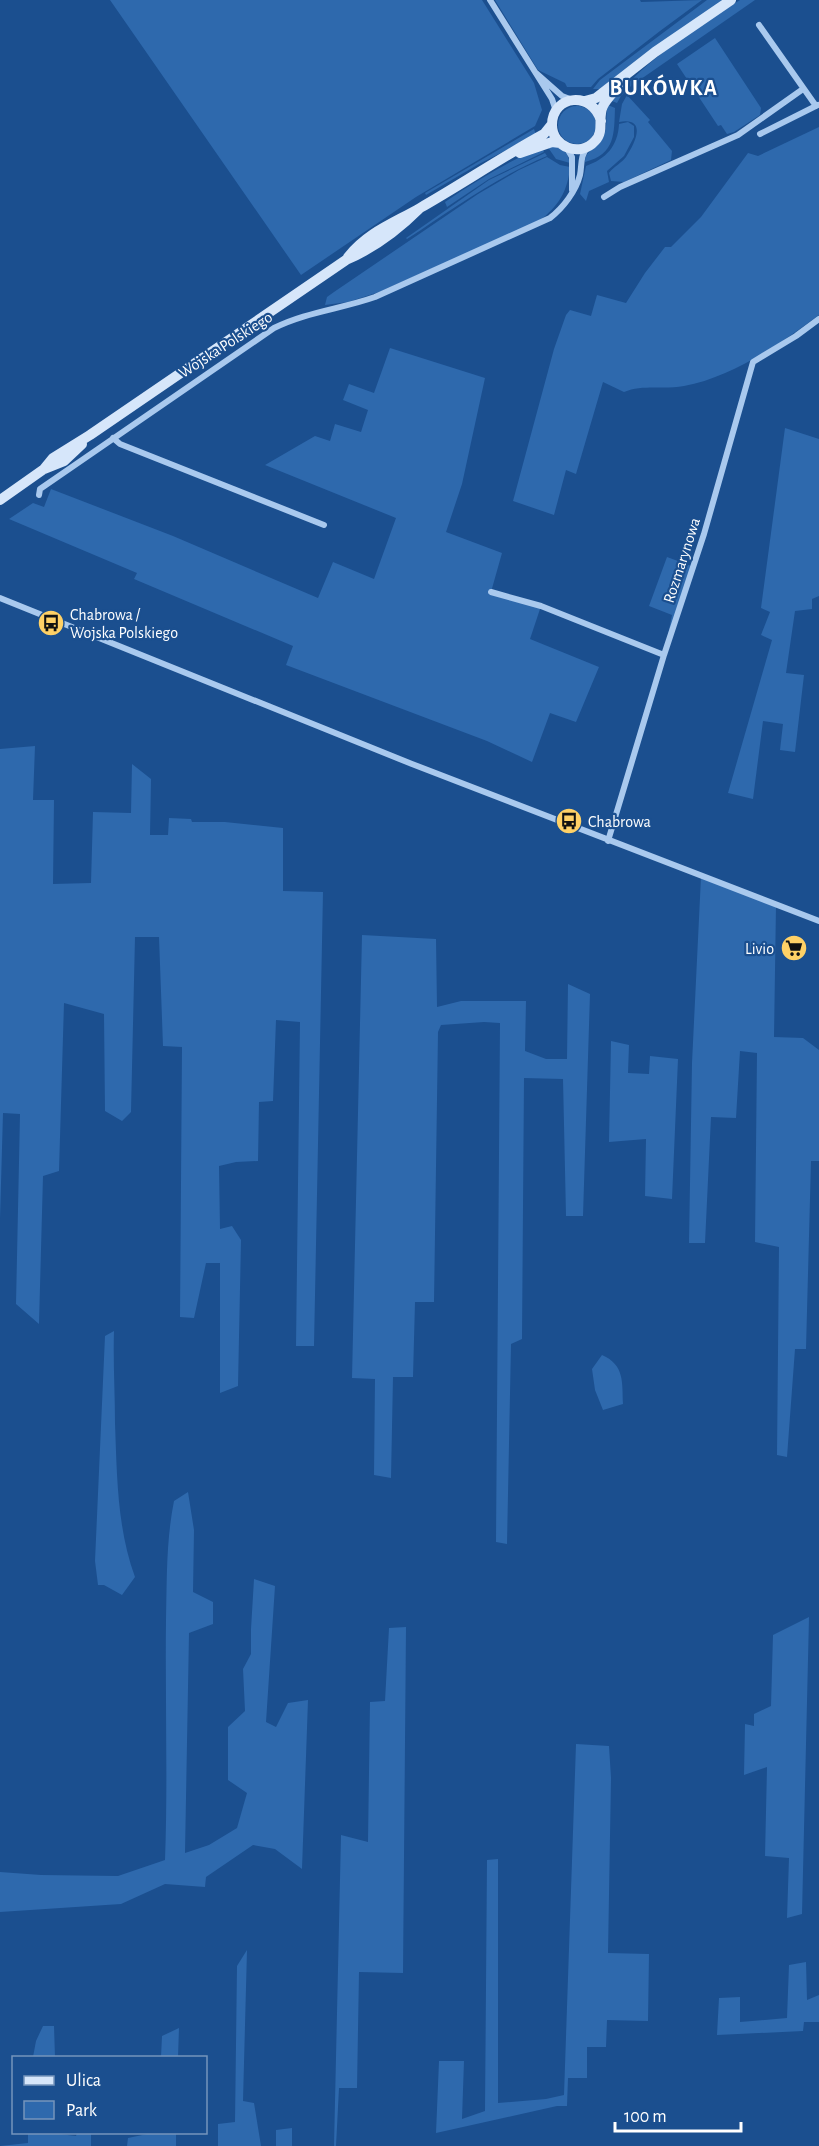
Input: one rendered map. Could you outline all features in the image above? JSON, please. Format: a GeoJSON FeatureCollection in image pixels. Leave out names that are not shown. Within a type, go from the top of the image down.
{"type":"FeatureCollection","features":[{"type":"Feature","properties":{"kind":"main road"},"geometry":{"type":"LineString","coordinates":[[625,77],[602,108],[599,136],[587,147],[579,150],[563,145],[554,135],[552,124],[556,112],[562,105],[596,98],[655,52],[731,0]]}},
{"type":"Feature","properties":{"kind":"main road"},"geometry":{"type":"LineString","coordinates":[[579,101],[594,107],[601,121]]}},
{"type":"Feature","properties":{"kind":"main road","name":"Wojska Polskiego"},"geometry":{"type":"LineString","coordinates":[[0,499],[44,469],[54,458],[346,260],[395,231],[419,209],[548,131],[552,124]]}},
{"type":"Feature","properties":{"kind":"main road","name":"Wojska Polskiego"},"geometry":{"type":"LineString","coordinates":[[507,156],[552,142],[563,145]]}},
{"type":"Feature","properties":{"kind":"street"},"geometry":{"type":"LineString","coordinates":[[490,0],[552,99],[556,112]]}},
{"type":"Feature","properties":{"kind":"street"},"geometry":{"type":"LineString","coordinates":[[759,25],[803,89],[818,106],[760,134]]}},
{"type":"Feature","properties":{"kind":"street"},"geometry":{"type":"LineString","coordinates":[[536,72],[562,96],[579,101]]}},
{"type":"Feature","properties":{"kind":"street"},"geometry":{"type":"LineString","coordinates":[[604,198],[620,187],[738,135],[803,89]]}},
{"type":"Feature","properties":{"kind":"street"},"geometry":{"type":"LineString","coordinates":[[563,145],[572,157],[573,190]]}},
{"type":"Feature","properties":{"kind":"street","name":"Wojska Polskiego"},"geometry":{"type":"LineString","coordinates":[[39,495],[40,489],[274,328],[310,313],[355,304],[375,297],[537,226],[557,213],[573,190],[579,178],[582,156],[587,147]]}},
{"type":"Feature","properties":{"kind":"street","name":"Rozmarynowa"},"geometry":{"type":"LineString","coordinates":[[608,841],[664,655],[704,534],[753,362],[819,319]]}},
{"type":"Feature","properties":{"kind":"street"},"geometry":{"type":"LineString","coordinates":[[113,438],[120,444],[324,525]]}},
{"type":"Feature","properties":{"kind":"street"},"geometry":{"type":"LineString","coordinates":[[491,592],[541,606],[664,655]]}},
{"type":"Feature","properties":{"kind":"street"},"geometry":{"type":"LineString","coordinates":[[0,598],[608,841],[819,921]]}},
{"type":"Feature","properties":{"kind":"green space"},"geometry":{"type":"Polygon","coordinates":[[[110,0],[482,0],[534,83],[542,110],[535,126],[416,197],[301,275],[110,0]]]}},
{"type":"Feature","properties":{"kind":"green space"},"geometry":{"type":"Polygon","coordinates":[[[495,0],[640,0],[641,2],[702,0],[598,79],[591,87],[567,87],[565,83],[538,70],[495,0]]]}},
{"type":"Feature","properties":{"kind":"green space"},"geometry":{"type":"Polygon","coordinates":[[[707,0],[723,0],[600,89],[593,89],[600,80],[707,0]]]}},
{"type":"Feature","properties":{"kind":"green space"},"geometry":{"type":"Polygon","coordinates":[[[740,0],[755,0],[631,86],[617,103],[612,101],[656,58],[740,0]]]}},
{"type":"Feature","properties":{"kind":"green space"},"geometry":{"type":"Polygon","coordinates":[[[715,38],[761,108],[760,115],[727,134],[721,125],[718,126],[677,64],[715,38]]]}},
{"type":"Feature","properties":{"kind":"green space"},"geometry":{"type":"Polygon","coordinates":[[[627,95],[650,120],[648,122],[672,151],[671,160],[624,182],[611,181],[609,173],[626,157],[636,138],[636,127],[633,123],[619,122],[622,104],[627,95]]]}},
{"type":"Feature","properties":{"kind":"green space"},"geometry":{"type":"Polygon","coordinates":[[[608,105],[615,108],[611,141],[603,154],[585,162],[587,154],[604,135],[608,105]]]}},
{"type":"Feature","properties":{"kind":"green space"},"geometry":{"type":"Polygon","coordinates":[[[577,106],[591,111],[596,125],[591,139],[577,144],[563,139],[558,125],[563,111],[577,106]]]}},
{"type":"Feature","properties":{"kind":"green space"},"geometry":{"type":"Polygon","coordinates":[[[628,122],[634,126],[634,137],[624,156],[607,171],[609,182],[589,191],[586,201],[580,194],[586,166],[599,160],[610,151],[616,139],[619,124],[628,122]]]}},
{"type":"Feature","properties":{"kind":"green space"},"geometry":{"type":"Polygon","coordinates":[[[819,127],[819,315],[755,358],[702,382],[676,387],[639,388],[624,392],[603,382],[576,474],[566,470],[554,515],[513,501],[554,349],[566,315],[570,310],[591,316],[597,295],[626,303],[665,247],[671,247],[701,217],[748,153],[758,156],[819,127]]]}},
{"type":"Feature","properties":{"kind":"green space"},"geometry":{"type":"Polygon","coordinates":[[[534,129],[536,135],[479,164],[426,195],[425,193],[534,129]]]}},
{"type":"Feature","properties":{"kind":"green space"},"geometry":{"type":"Polygon","coordinates":[[[547,146],[562,150],[570,163],[556,159],[547,146]]]}},
{"type":"Feature","properties":{"kind":"green space"},"geometry":{"type":"Polygon","coordinates":[[[542,147],[544,152],[489,179],[447,207],[445,202],[468,187],[504,165],[542,147]]]}},
{"type":"Feature","properties":{"kind":"green space"},"geometry":{"type":"Polygon","coordinates":[[[545,153],[547,156],[492,184],[406,238],[489,180],[545,153]]]}},
{"type":"Feature","properties":{"kind":"green space"},"geometry":{"type":"Polygon","coordinates":[[[547,157],[560,165],[570,167],[567,184],[561,198],[539,221],[379,292],[348,302],[325,305],[327,297],[478,194],[547,157]]]}},
{"type":"Feature","properties":{"kind":"green space"},"geometry":{"type":"Polygon","coordinates":[[[390,348],[485,378],[462,484],[446,532],[502,553],[491,592],[541,606],[530,639],[599,667],[576,722],[550,713],[532,762],[487,741],[286,665],[293,646],[134,579],[137,573],[9,519],[33,503],[44,507],[51,489],[173,536],[318,598],[333,562],[374,579],[396,518],[265,465],[315,436],[330,441],[335,424],[361,432],[368,410],[343,400],[349,384],[374,393],[390,348]]]}},
{"type":"Feature","properties":{"kind":"green space"},"geometry":{"type":"Polygon","coordinates":[[[785,428],[819,439],[819,596],[812,599],[812,609],[795,611],[786,673],[804,675],[795,752],[780,750],[783,724],[763,721],[753,799],[728,793],[772,640],[761,635],[770,612],[761,608],[785,428]]]}},
{"type":"Feature","properties":{"kind":"green space"},"geometry":{"type":"Polygon","coordinates":[[[667,557],[694,567],[664,655],[672,615],[649,606],[667,557]]]}},
{"type":"Feature","properties":{"kind":"green space"},"geometry":{"type":"Polygon","coordinates":[[[35,746],[33,800],[54,800],[53,884],[91,883],[93,812],[131,813],[132,764],[151,779],[150,835],[168,835],[169,818],[191,819],[192,822],[225,822],[283,828],[283,891],[323,892],[314,1346],[296,1346],[300,1022],[276,1020],[273,1101],[259,1102],[258,1161],[236,1162],[219,1166],[220,1229],[232,1226],[241,1240],[238,1386],[220,1393],[220,1263],[206,1263],[194,1318],[180,1317],[182,1047],[163,1046],[159,937],[135,937],[131,1112],[122,1121],[105,1111],[104,1014],[64,1003],[59,1171],[43,1176],[39,1324],[16,1304],[20,1114],[3,1113],[0,1219],[0,749],[35,746]]]}},
{"type":"Feature","properties":{"kind":"green space"},"geometry":{"type":"Polygon","coordinates":[[[701,877],[776,905],[774,1037],[803,1038],[819,1050],[819,1161],[811,1161],[806,1349],[795,1349],[787,1457],[777,1455],[779,1247],[755,1242],[757,1053],[740,1051],[736,1118],[711,1117],[705,1243],[689,1243],[692,1063],[701,877]]]}},
{"type":"Feature","properties":{"kind":"green space"},"geometry":{"type":"Polygon","coordinates":[[[362,935],[436,939],[437,1007],[461,1001],[526,1001],[525,1051],[546,1059],[567,1059],[568,984],[590,994],[583,1216],[566,1216],[563,1079],[524,1078],[522,1339],[511,1344],[507,1544],[496,1542],[500,1023],[441,1025],[438,1032],[434,1302],[415,1302],[413,1377],[393,1377],[391,1478],[374,1475],[375,1379],[352,1378],[362,935]]]}},
{"type":"Feature","properties":{"kind":"green space"},"geometry":{"type":"Polygon","coordinates":[[[611,1041],[629,1045],[628,1073],[649,1074],[650,1056],[678,1059],[672,1199],[645,1196],[646,1139],[609,1142],[611,1041]]]}},
{"type":"Feature","properties":{"kind":"green space"},"geometry":{"type":"Polygon","coordinates":[[[114,1331],[116,1462],[119,1501],[125,1540],[135,1577],[122,1595],[104,1585],[98,1585],[95,1561],[105,1336],[114,1331]]]}},
{"type":"Feature","properties":{"kind":"green space"},"geometry":{"type":"Polygon","coordinates":[[[602,1355],[615,1364],[621,1375],[623,1404],[603,1410],[595,1390],[592,1369],[602,1355]]]}},
{"type":"Feature","properties":{"kind":"green space"},"geometry":{"type":"Polygon","coordinates":[[[188,1492],[194,1530],[193,1592],[213,1602],[213,1624],[189,1633],[185,1853],[209,1845],[237,1828],[247,1793],[228,1780],[228,1727],[245,1711],[243,1669],[251,1654],[254,1579],[275,1586],[266,1722],[276,1727],[288,1703],[308,1700],[302,1869],[275,1849],[253,1845],[206,1877],[205,1887],[165,1884],[121,1904],[0,1912],[0,1872],[118,1876],[165,1860],[168,1546],[174,1501],[188,1492]]]}},
{"type":"Feature","properties":{"kind":"green space"},"geometry":{"type":"Polygon","coordinates":[[[809,1617],[802,1914],[787,1918],[789,1858],[765,1856],[767,1767],[744,1775],[745,1724],[754,1726],[754,1714],[771,1706],[773,1635],[809,1617]]]}},
{"type":"Feature","properties":{"kind":"green space"},"geometry":{"type":"Polygon","coordinates":[[[406,1627],[403,1973],[359,1972],[357,2088],[339,2088],[336,2146],[334,2146],[341,1835],[368,1842],[370,1702],[385,1701],[389,1628],[406,1627]]]}},
{"type":"Feature","properties":{"kind":"green space"},"geometry":{"type":"Polygon","coordinates":[[[576,1744],[609,1746],[611,1778],[608,1953],[649,1954],[648,2021],[607,2020],[606,2047],[587,2047],[587,2078],[568,2078],[567,2106],[557,2106],[436,2133],[439,2061],[464,2061],[462,2119],[485,2111],[487,1860],[498,1859],[498,2103],[546,2099],[564,2095],[576,1744]]]}},
{"type":"Feature","properties":{"kind":"green space"},"geometry":{"type":"Polygon","coordinates":[[[247,1950],[243,2101],[254,2103],[261,2146],[218,2146],[218,2124],[235,2122],[237,1966],[247,1950]]]}},
{"type":"Feature","properties":{"kind":"green space"},"geometry":{"type":"Polygon","coordinates":[[[806,1962],[807,2000],[819,1995],[819,2022],[804,2022],[803,2031],[717,2035],[719,1998],[740,1997],[740,2022],[787,2018],[789,1965],[806,1962]]]}},
{"type":"Feature","properties":{"kind":"green space"},"geometry":{"type":"Polygon","coordinates":[[[43,2026],[54,2026],[55,2056],[33,2056],[36,2041],[43,2026]]]}},
{"type":"Feature","properties":{"kind":"green space"},"geometry":{"type":"Polygon","coordinates":[[[179,2028],[178,2056],[161,2056],[162,2036],[179,2028]]]}},
{"type":"Feature","properties":{"kind":"green space"},"geometry":{"type":"Polygon","coordinates":[[[292,2128],[292,2146],[276,2146],[276,2130],[292,2128]]]}},
{"type":"Feature","properties":{"kind":"green space"},"geometry":{"type":"Polygon","coordinates":[[[28,2134],[76,2136],[77,2134],[91,2134],[91,2146],[0,2146],[28,2143],[28,2134]]]}},
{"type":"Feature","properties":{"kind":"green space"},"geometry":{"type":"Polygon","coordinates":[[[147,2134],[176,2134],[176,2146],[127,2146],[128,2138],[147,2134]]]}},
{"type":"Feature","properties":{"kind":"place","name":"Chabrowa / Wojska Polskiego"},"geometry":{"type":"Point","coordinates":[51,623]}},
{"type":"Feature","properties":{"kind":"place","name":"Chabrowa"},"geometry":{"type":"Point","coordinates":[569,821]}},
{"type":"Feature","properties":{"kind":"place","name":"Livio"},"geometry":{"type":"Point","coordinates":[794,948]}},
{"type":"Feature","properties":{"kind":"district","name":"BUKÓWKA"},"geometry":{"type":"Point","coordinates":[664,87]}}]}
